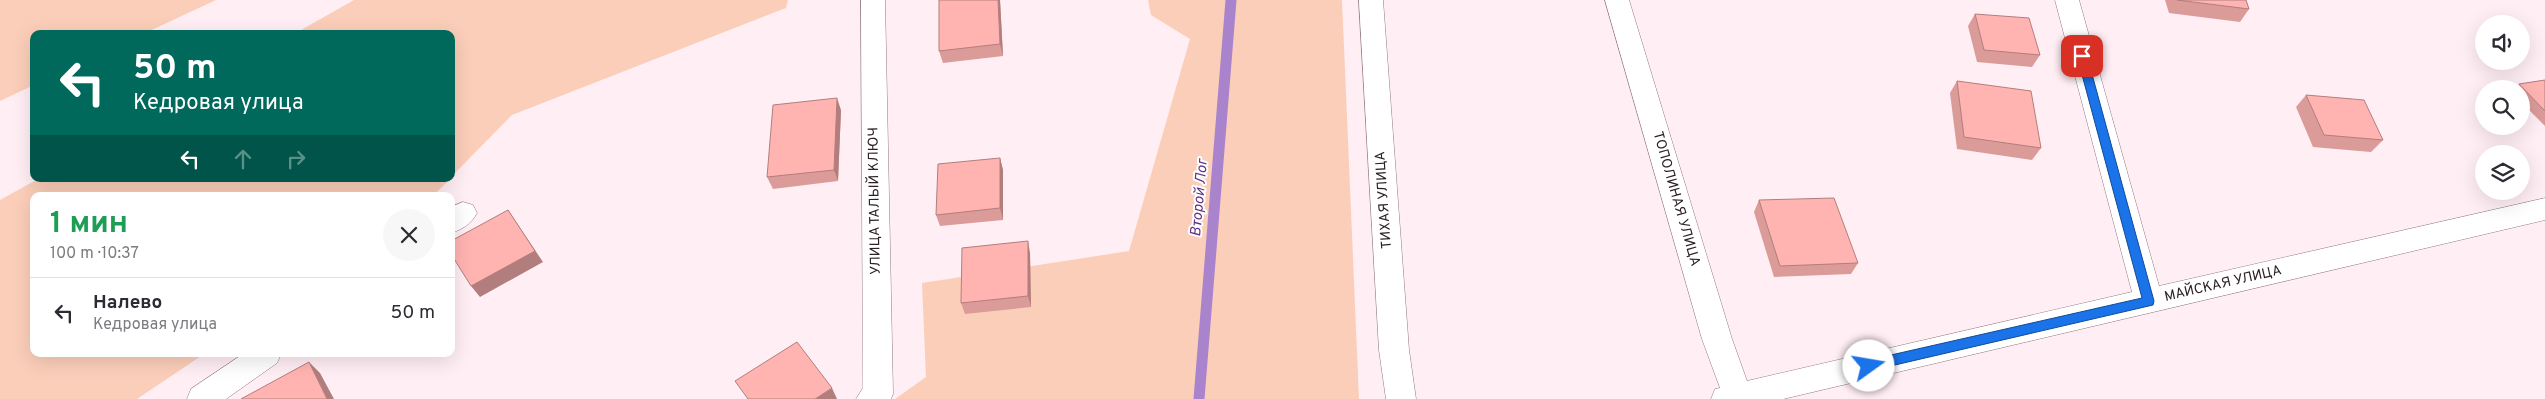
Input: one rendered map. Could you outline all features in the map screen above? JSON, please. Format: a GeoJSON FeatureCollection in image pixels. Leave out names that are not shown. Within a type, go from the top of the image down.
{"type":"FeatureCollection","features":[{"type":"Feature","properties":{"kind":"street","name":"УЛИЦА ТАЛЫЙ КЛЮЧ"},"geometry":{"type":"LineString","coordinates":[[871,399],[878,394],[873,0]]}},
{"type":"Feature","properties":{"kind":"street","name":"ТИХАЯ УЛИЦА"},"geometry":{"type":"LineString","coordinates":[[1371,0],[1394,350],[1401,399]]}},
{"type":"Feature","properties":{"kind":"street","name":"ТОПОЛИНАЯ УЛИЦА"},"geometry":{"type":"LineString","coordinates":[[1617,0],[1717,339],[1732,398]]}},
{"type":"Feature","properties":{"kind":"street"},"geometry":{"type":"LineString","coordinates":[[2066,0],[2148,301]]}},
{"type":"Feature","properties":{"kind":"street","name":"МАЙСКАЯ УЛИЦА"},"geometry":{"type":"LineString","coordinates":[[1732,398],[2545,209]]}},
{"type":"Feature","properties":{"kind":"street"},"geometry":{"type":"LineString","coordinates":[[202,399],[262,357]]}},
{"type":"Feature","properties":{"kind":"shaded area"},"geometry":{"type":"Polygon","coordinates":[[[0,0],[216,0],[152,30],[30,30],[30,87],[0,101],[0,0]]]}},
{"type":"Feature","properties":{"kind":"shaded area"},"geometry":{"type":"Polygon","coordinates":[[[354,0],[788,0],[786,8],[512,115],[455,173],[455,30],[301,30],[354,0]]]}},
{"type":"Feature","properties":{"kind":"shaded area"},"geometry":{"type":"Polygon","coordinates":[[[1148,0],[1342,0],[1359,399],[895,399],[926,377],[922,283],[1129,251],[1190,39],[1151,15],[1148,0]]]}},
{"type":"Feature","properties":{"kind":"shaded area"},"geometry":{"type":"Polygon","coordinates":[[[33,182],[447,182],[437,192],[30,192],[30,357],[200,357],[137,399],[0,399],[0,200],[33,182]]]}},
{"type":"Feature","properties":{"kind":"building"},"geometry":{"type":"Polygon","coordinates":[[[939,0],[998,0],[1000,44],[939,51],[939,0]]]}},
{"type":"Feature","properties":{"kind":"building"},"geometry":{"type":"Polygon","coordinates":[[[2177,0],[2246,0],[2249,9],[2177,0]]]}},
{"type":"Feature","properties":{"kind":"building"},"geometry":{"type":"Polygon","coordinates":[[[1975,14],[2029,18],[2040,55],[1984,50],[1975,14]]]}},
{"type":"Feature","properties":{"kind":"building"},"geometry":{"type":"Polygon","coordinates":[[[2545,80],[2545,111],[2530,95],[2530,82],[2545,80]]]}},
{"type":"Feature","properties":{"kind":"building"},"geometry":{"type":"Polygon","coordinates":[[[1957,81],[2031,91],[2041,148],[1964,137],[1957,81]]]}},
{"type":"Feature","properties":{"kind":"building"},"geometry":{"type":"Polygon","coordinates":[[[2306,95],[2364,100],[2383,140],[2324,135],[2306,95]]]}},
{"type":"Feature","properties":{"kind":"building"},"geometry":{"type":"Polygon","coordinates":[[[837,98],[834,170],[767,177],[773,105],[837,98]]]}},
{"type":"Feature","properties":{"kind":"building"},"geometry":{"type":"Polygon","coordinates":[[[1000,158],[1000,208],[936,215],[938,164],[1000,158]]]}},
{"type":"Feature","properties":{"kind":"building"},"geometry":{"type":"Polygon","coordinates":[[[1834,198],[1858,263],[1780,266],[1759,200],[1834,198]]]}},
{"type":"Feature","properties":{"kind":"building"},"geometry":{"type":"Polygon","coordinates":[[[508,210],[535,251],[471,286],[455,260],[455,239],[508,210]]]}},
{"type":"Feature","properties":{"kind":"building"},"geometry":{"type":"Polygon","coordinates":[[[1028,241],[1028,296],[961,303],[962,248],[1028,241]]]}},
{"type":"Feature","properties":{"kind":"building"},"geometry":{"type":"Polygon","coordinates":[[[797,342],[832,388],[815,399],[748,399],[735,381],[797,342]]]}},
{"type":"Feature","properties":{"kind":"building"},"geometry":{"type":"Polygon","coordinates":[[[309,362],[327,399],[241,399],[309,362]]]}},
{"type":"Feature","properties":{"kind":"waterway","name":"Второй Лог"},"geometry":{"type":"LineString","coordinates":[[1199,399],[1231,0]]}},
{"type":"Feature","properties":{"kind":"route"},"geometry":{"type":"LineString","coordinates":[[1869,366],[2148,301],[2082,56]]}}]}
